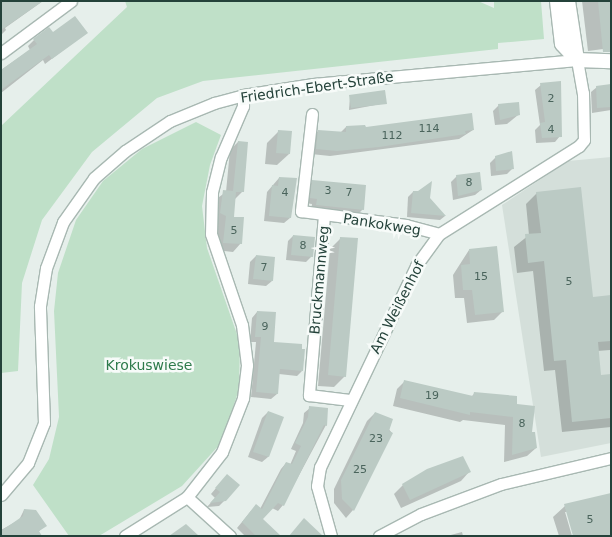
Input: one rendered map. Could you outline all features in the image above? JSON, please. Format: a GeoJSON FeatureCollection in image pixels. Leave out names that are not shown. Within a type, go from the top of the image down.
{"type":"FeatureCollection","features":[{"type":"Feature","properties":{"kind":"street"},"geometry":{"type":"LineString","coordinates":[[1,53],[71,1]]}},
{"type":"Feature","properties":{"kind":"street"},"geometry":{"type":"LineString","coordinates":[[557,1],[562,44],[577,60],[611,61]]}},
{"type":"Feature","properties":{"kind":"street"},"geometry":{"type":"LineString","coordinates":[[568,1],[577,60]]}},
{"type":"Feature","properties":{"kind":"street","name":"Friedrich-Ebert-Straße"},"geometry":{"type":"LineString","coordinates":[[1,495],[28,463],[44,423],[40,306],[46,268],[63,222],[94,178],[125,151],[170,121],[214,103],[243,95],[313,84],[577,60]]}},
{"type":"Feature","properties":{"kind":"street","name":"Am Weißenhof"},"geometry":{"type":"LineString","coordinates":[[331,536],[317,486],[320,467],[350,400],[416,266],[439,234],[579,146],[584,140],[583,93],[577,60]]}},
{"type":"Feature","properties":{"kind":"street"},"geometry":{"type":"LineString","coordinates":[[125,536],[187,497],[222,452],[246,383],[242,325],[211,234],[212,192],[224,148],[241,113],[243,95]]}},
{"type":"Feature","properties":{"kind":"street","name":"Bruckmannweg"},"geometry":{"type":"LineString","coordinates":[[312,114],[301,211],[324,215],[309,395],[350,400]]}},
{"type":"Feature","properties":{"kind":"street","name":"Pankokweg"},"geometry":{"type":"LineString","coordinates":[[324,215],[406,225],[439,234]]}},
{"type":"Feature","properties":{"kind":"street"},"geometry":{"type":"LineString","coordinates":[[379,536],[421,514],[501,484],[611,458]]}},
{"type":"Feature","properties":{"kind":"street"},"geometry":{"type":"LineString","coordinates":[[187,497],[230,536]]}},
{"type":"Feature","properties":{"kind":"shaded area"},"geometry":{"type":"Polygon","coordinates":[[[611,157],[611,443],[541,457],[502,205],[568,161],[611,157]]]}},
{"type":"Feature","properties":{"kind":"green space"},"geometry":{"type":"Polygon","coordinates":[[[125,1],[478,1],[494,8],[494,1],[541,1],[544,39],[498,43],[498,49],[203,81],[157,98],[92,152],[42,220],[22,283],[18,371],[1,373],[1,126],[127,7],[125,1]]]}},
{"type":"Feature","properties":{"kind":"green space","name":"Krokuswiese"},"geometry":{"type":"Polygon","coordinates":[[[196,122],[221,135],[210,165],[202,206],[207,248],[240,343],[239,389],[222,442],[182,486],[99,536],[69,536],[33,485],[49,459],[59,417],[54,311],[58,273],[76,220],[103,181],[142,149],[196,122]]]}},
{"type":"Feature","properties":{"kind":"building"},"geometry":{"type":"Polygon","coordinates":[[[1,1],[43,1],[1,30],[1,1]]]}},
{"type":"Feature","properties":{"kind":"building"},"geometry":{"type":"Polygon","coordinates":[[[598,1],[611,1],[611,52],[603,52],[598,1]]]}},
{"type":"Feature","properties":{"kind":"building"},"geometry":{"type":"Polygon","coordinates":[[[75,16],[88,33],[52,59],[49,55],[1,90],[1,70],[37,44],[33,39],[49,27],[53,32],[75,16]]]}},
{"type":"Feature","properties":{"kind":"building"},"geometry":{"type":"Polygon","coordinates":[[[561,81],[562,137],[542,138],[540,123],[545,122],[540,83],[561,81]]]}},
{"type":"Feature","properties":{"kind":"building"},"geometry":{"type":"Polygon","coordinates":[[[611,84],[611,107],[597,108],[596,86],[611,84]]]}},
{"type":"Feature","properties":{"kind":"building"},"geometry":{"type":"Polygon","coordinates":[[[385,90],[387,104],[351,108],[349,95],[385,90]]]}},
{"type":"Feature","properties":{"kind":"building"},"geometry":{"type":"Polygon","coordinates":[[[519,102],[520,115],[500,120],[498,104],[519,102]]]}},
{"type":"Feature","properties":{"kind":"building"},"geometry":{"type":"Polygon","coordinates":[[[472,113],[474,130],[465,131],[466,134],[379,147],[337,151],[316,149],[318,130],[346,132],[346,126],[365,125],[366,127],[472,113]]]}},
{"type":"Feature","properties":{"kind":"building"},"geometry":{"type":"Polygon","coordinates":[[[278,130],[292,131],[290,154],[276,153],[278,130]]]}},
{"type":"Feature","properties":{"kind":"building"},"geometry":{"type":"Polygon","coordinates":[[[238,141],[248,142],[244,192],[236,192],[234,217],[244,217],[242,244],[223,243],[226,216],[220,213],[223,190],[233,191],[238,141]]]}},
{"type":"Feature","properties":{"kind":"building"},"geometry":{"type":"Polygon","coordinates":[[[512,151],[514,169],[496,171],[495,156],[512,151]]]}},
{"type":"Feature","properties":{"kind":"building"},"geometry":{"type":"Polygon","coordinates":[[[480,172],[482,190],[458,196],[456,175],[480,172]]]}},
{"type":"Feature","properties":{"kind":"building"},"geometry":{"type":"Polygon","coordinates":[[[279,177],[297,178],[291,218],[269,216],[272,185],[278,186],[279,177]]]}},
{"type":"Feature","properties":{"kind":"building"},"geometry":{"type":"Polygon","coordinates":[[[312,180],[366,185],[364,210],[316,205],[317,199],[310,198],[312,180]]]}},
{"type":"Feature","properties":{"kind":"building"},"geometry":{"type":"Polygon","coordinates":[[[432,181],[430,198],[446,216],[411,213],[413,191],[418,191],[432,181]]]}},
{"type":"Feature","properties":{"kind":"building"},"geometry":{"type":"Polygon","coordinates":[[[581,187],[593,297],[611,295],[611,341],[598,342],[601,375],[611,374],[611,418],[572,422],[566,360],[554,361],[544,261],[528,263],[525,234],[541,233],[536,192],[581,187]]]}},
{"type":"Feature","properties":{"kind":"building"},"geometry":{"type":"Polygon","coordinates":[[[293,235],[315,237],[313,257],[291,255],[293,235]]]}},
{"type":"Feature","properties":{"kind":"building"},"geometry":{"type":"Polygon","coordinates":[[[340,237],[358,238],[346,377],[328,375],[340,237]]]}},
{"type":"Feature","properties":{"kind":"building"},"geometry":{"type":"Polygon","coordinates":[[[497,246],[504,312],[475,315],[472,290],[463,290],[461,265],[470,264],[469,249],[497,246]]]}},
{"type":"Feature","properties":{"kind":"building"},"geometry":{"type":"Polygon","coordinates":[[[256,255],[275,257],[273,281],[253,279],[256,255]]]}},
{"type":"Feature","properties":{"kind":"building"},"geometry":{"type":"Polygon","coordinates":[[[257,311],[276,312],[274,342],[302,344],[302,349],[305,349],[303,371],[280,369],[278,394],[256,392],[261,337],[255,337],[257,311]]]}},
{"type":"Feature","properties":{"kind":"building"},"geometry":{"type":"Polygon","coordinates":[[[404,380],[473,396],[474,392],[517,396],[517,404],[535,406],[532,432],[535,432],[537,448],[512,455],[513,417],[470,412],[470,415],[400,398],[404,380]]]}},
{"type":"Feature","properties":{"kind":"building"},"geometry":{"type":"Polygon","coordinates":[[[309,406],[328,408],[327,426],[324,425],[284,506],[278,503],[263,519],[281,536],[256,536],[242,522],[256,504],[262,509],[286,462],[292,464],[301,446],[295,443],[308,417],[309,406]]]}},
{"type":"Feature","properties":{"kind":"building"},"geometry":{"type":"Polygon","coordinates":[[[268,411],[284,417],[269,457],[253,452],[268,411]]]}},
{"type":"Feature","properties":{"kind":"building"},"geometry":{"type":"Polygon","coordinates":[[[375,412],[393,419],[389,431],[393,433],[354,511],[342,499],[341,480],[375,412]]]}},
{"type":"Feature","properties":{"kind":"building"},"geometry":{"type":"Polygon","coordinates":[[[463,456],[471,472],[410,500],[402,484],[427,469],[463,456]]]}},
{"type":"Feature","properties":{"kind":"building"},"geometry":{"type":"Polygon","coordinates":[[[227,474],[240,485],[226,501],[210,503],[220,492],[215,488],[227,474]]]}},
{"type":"Feature","properties":{"kind":"building"},"geometry":{"type":"Polygon","coordinates":[[[611,493],[611,536],[573,536],[564,504],[611,493]]]}},
{"type":"Feature","properties":{"kind":"building"},"geometry":{"type":"Polygon","coordinates":[[[24,509],[36,510],[47,526],[39,531],[42,536],[1,536],[1,531],[23,516],[24,509]]]}},
{"type":"Feature","properties":{"kind":"building"},"geometry":{"type":"Polygon","coordinates":[[[304,518],[323,536],[289,536],[304,518]]]}},
{"type":"Feature","properties":{"kind":"building"},"geometry":{"type":"Polygon","coordinates":[[[186,524],[199,536],[169,536],[186,524]]]}}]}
